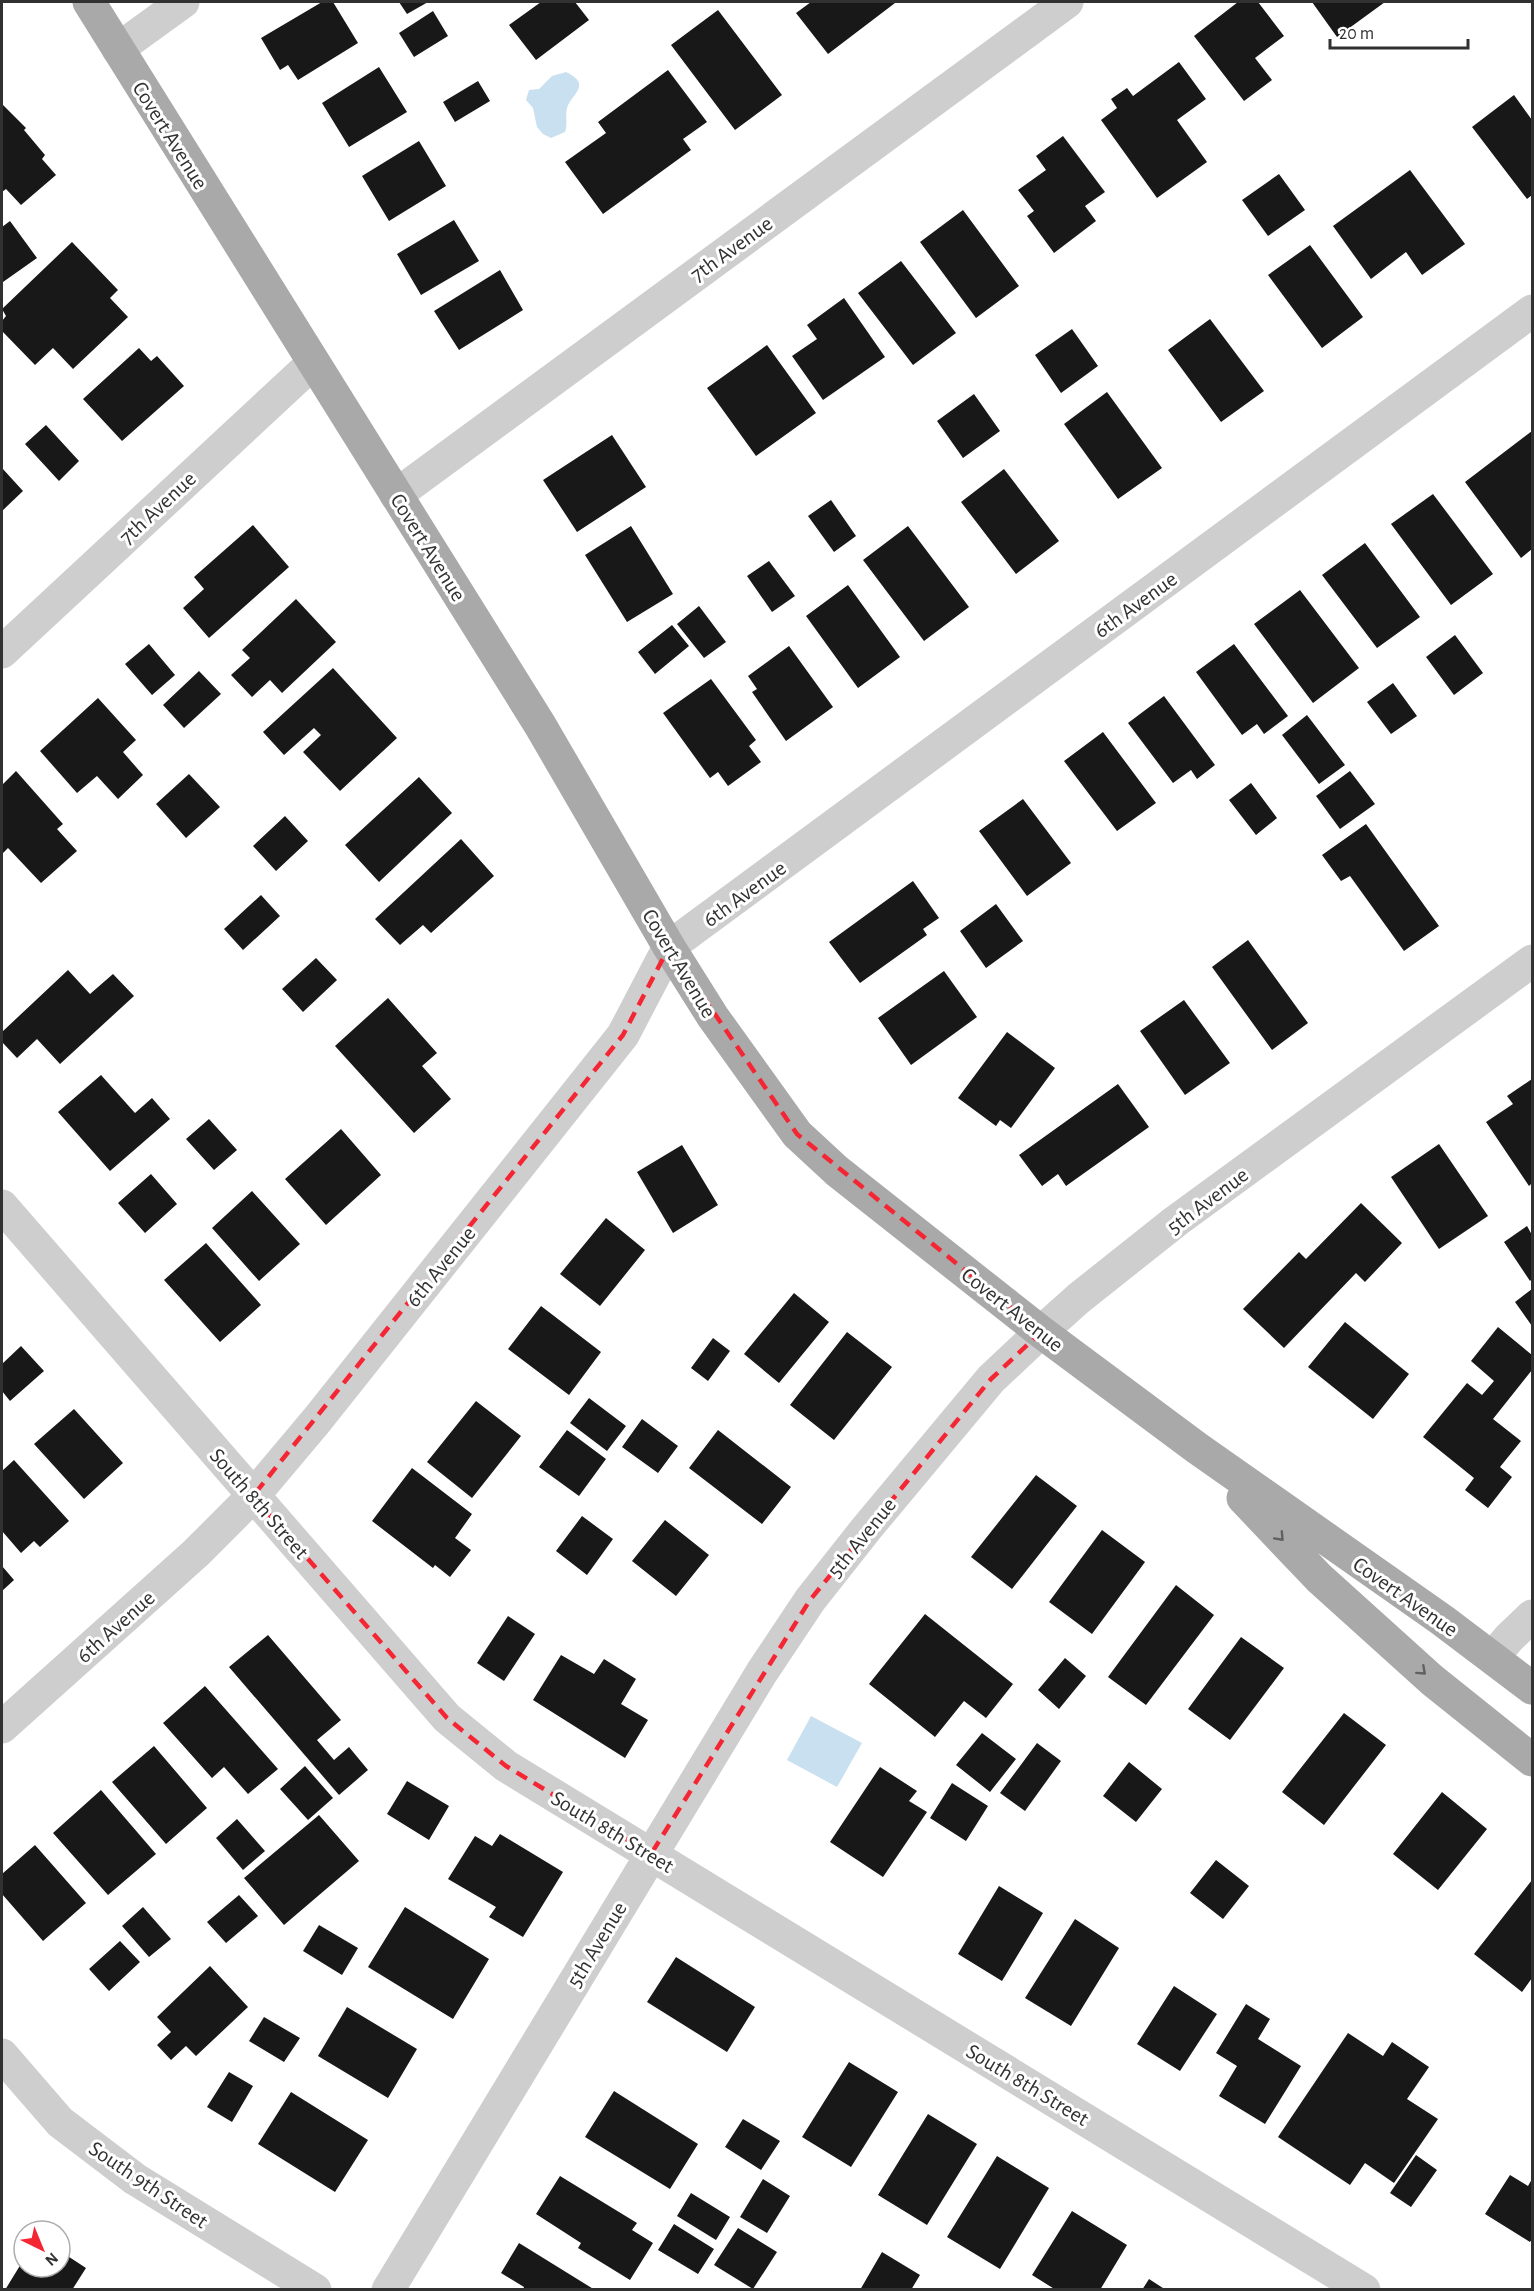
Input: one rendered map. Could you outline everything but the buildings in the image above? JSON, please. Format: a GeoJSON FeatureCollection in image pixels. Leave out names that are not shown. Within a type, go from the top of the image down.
{"type":"FeatureCollection","features":[{"type":"Feature","properties":{"kind":"main road","name":"Covert Avenue"},"geometry":{"type":"LineString","coordinates":[[89,2],[540,724],[669,947],[713,1017],[767,1095],[810,1147],[1041,1332],[1197,1448],[1493,1657],[1533,1688]]}},
{"type":"Feature","properties":{"kind":"main road"},"geometry":{"type":"LineString","coordinates":[[1197,1448],[1319,1578],[1448,1693],[1533,1760]]}},
{"type":"Feature","properties":{"kind":"street"},"geometry":{"type":"LineString","coordinates":[[118,49],[183,2]]}},
{"type":"Feature","properties":{"kind":"street","name":"7th Avenue"},"geometry":{"type":"LineString","coordinates":[[396,495],[1066,2]]}},
{"type":"Feature","properties":{"kind":"street","name":"6th Avenue"},"geometry":{"type":"LineString","coordinates":[[2,1727],[196,1553],[253,1496],[317,1420],[623,1035],[669,947],[1533,311]]}},
{"type":"Feature","properties":{"kind":"street","name":"7th Avenue"},"geometry":{"type":"LineString","coordinates":[[2,652],[313,363]]}},
{"type":"Feature","properties":{"kind":"street","name":"5th Avenue"},"geometry":{"type":"LineString","coordinates":[[387,2289],[762,1672],[810,1600],[991,1379],[1079,1298],[1176,1221],[1533,961]]}},
{"type":"Feature","properties":{"kind":"street","name":"South 8th Street"},"geometry":{"type":"LineString","coordinates":[[2,1206],[447,1718],[506,1766],[1364,2289]]}},
{"type":"Feature","properties":{"kind":"street"},"geometry":{"type":"LineString","coordinates":[[1493,1657],[1509,1638],[1533,1616]]}},
{"type":"Feature","properties":{"kind":"street","name":"South 9th Street"},"geometry":{"type":"LineString","coordinates":[[2,2055],[60,2122],[126,2172],[315,2289]]}},
{"type":"Feature","properties":{"kind":"highlighted area"},"geometry":{"type":"Polygon","coordinates":[[[669,947],[797,1134],[1041,1332],[991,1379],[810,1600],[651,1854],[506,1766],[447,1718],[253,1496],[623,1035],[669,947]]]}},
{"type":"Feature","properties":{"kind":"water"},"geometry":{"type":"Polygon","coordinates":[[[566,72],[578,81],[578,90],[567,108],[565,132],[551,138],[537,127],[533,108],[526,100],[529,90],[539,89],[552,76],[566,72]]]}},
{"type":"Feature","properties":{"kind":"water"},"geometry":{"type":"Polygon","coordinates":[[[811,1716],[862,1743],[837,1787],[787,1760],[811,1716]]]}}]}
